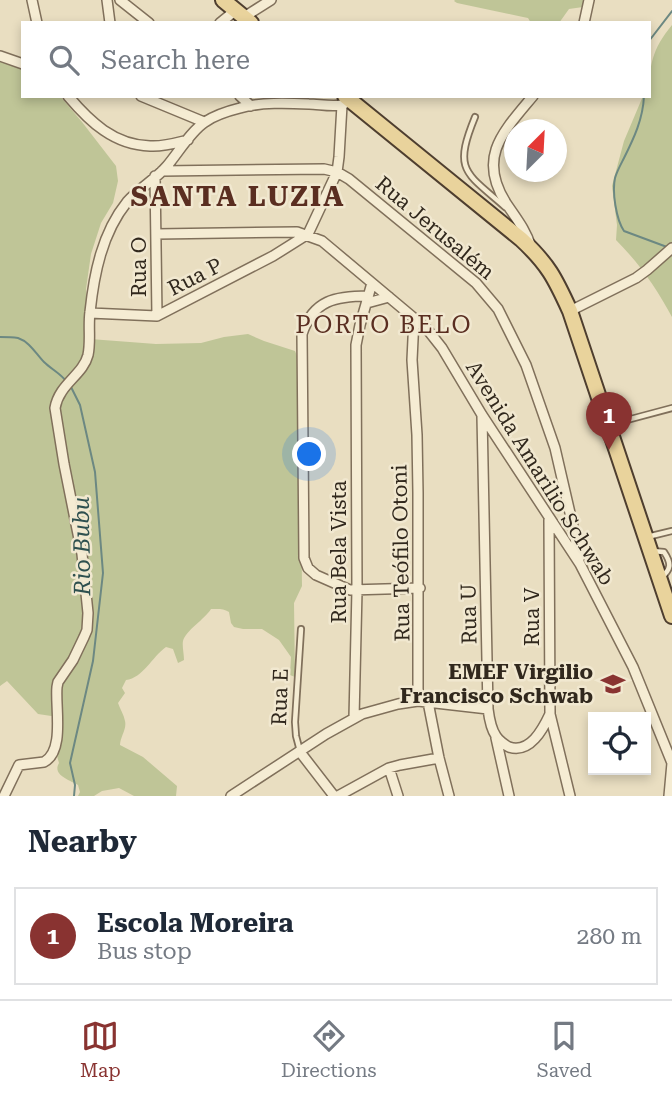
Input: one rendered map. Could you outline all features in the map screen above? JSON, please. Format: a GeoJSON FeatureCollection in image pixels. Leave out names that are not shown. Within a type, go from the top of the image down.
{"type":"FeatureCollection","features":[{"type":"Feature","properties":{"kind":"main road"},"geometry":{"type":"LineString","coordinates":[[223,0],[244,17]]}},
{"type":"Feature","properties":{"kind":"main road"},"geometry":{"type":"LineString","coordinates":[[346,101],[531,248],[555,277],[570,311],[672,616]]}},
{"type":"Feature","properties":{"kind":"street"},"geometry":{"type":"LineString","coordinates":[[32,0],[37,21]]}},
{"type":"Feature","properties":{"kind":"street"},"geometry":{"type":"LineString","coordinates":[[107,0],[110,21]]}},
{"type":"Feature","properties":{"kind":"street"},"geometry":{"type":"LineString","coordinates":[[120,0],[146,21]]}},
{"type":"Feature","properties":{"kind":"street"},"geometry":{"type":"LineString","coordinates":[[244,17],[271,0]]}},
{"type":"Feature","properties":{"kind":"street"},"geometry":{"type":"LineString","coordinates":[[584,21],[589,0]]}},
{"type":"Feature","properties":{"kind":"street"},"geometry":{"type":"LineString","coordinates":[[0,56],[21,63]]}},
{"type":"Feature","properties":{"kind":"street"},"geometry":{"type":"LineString","coordinates":[[70,98],[89,120],[115,138],[150,146],[188,140]]}},
{"type":"Feature","properties":{"kind":"street"},"geometry":{"type":"LineString","coordinates":[[146,98],[204,122]]}},
{"type":"Feature","properties":{"kind":"street"},"geometry":{"type":"LineString","coordinates":[[242,98],[251,106]]}},
{"type":"Feature","properties":{"kind":"street"},"geometry":{"type":"LineString","coordinates":[[531,98],[501,138],[492,165],[497,188],[527,234],[531,248]]}},
{"type":"Feature","properties":{"kind":"street"},"geometry":{"type":"LineString","coordinates":[[4,796],[19,765],[44,762],[53,753],[57,739],[58,682],[73,660],[87,630],[87,595],[82,554],[55,408],[61,391],[88,355],[90,313],[99,258],[111,230],[138,190],[159,174],[204,122],[223,113],[251,106],[346,101],[337,172],[308,234],[157,234]]}},
{"type":"Feature","properties":{"kind":"street"},"geometry":{"type":"LineString","coordinates":[[159,174],[324,169],[337,172]]}},
{"type":"Feature","properties":{"kind":"street","name":"Rua Jerusalém"},"geometry":{"type":"LineString","coordinates":[[337,172],[476,283],[498,309],[526,366],[555,448],[580,564]]}},
{"type":"Feature","properties":{"kind":"street","name":"Rua O"},"geometry":{"type":"LineString","coordinates":[[157,316],[159,174]]}},
{"type":"Feature","properties":{"kind":"street","name":"Avenida Amarilio Schwab"},"geometry":{"type":"LineString","coordinates":[[308,234],[322,240],[427,329],[442,348],[482,415],[580,564],[633,667],[672,763]]}},
{"type":"Feature","properties":{"kind":"street","name":"Rua P"},"geometry":{"type":"LineString","coordinates":[[90,313],[157,316],[273,257],[308,234]]}},
{"type":"Feature","properties":{"kind":"street"},"geometry":{"type":"LineString","coordinates":[[570,311],[636,278],[669,250]]}},
{"type":"Feature","properties":{"kind":"street","name":"Rua Bela Vista"},"geometry":{"type":"LineString","coordinates":[[354,718],[357,590],[356,345],[372,283]]}},
{"type":"Feature","properties":{"kind":"street"},"geometry":{"type":"LineString","coordinates":[[388,297],[368,300],[340,297],[318,307],[304,327],[301,342],[304,558],[308,568],[316,575],[350,590],[419,588]]}},
{"type":"Feature","properties":{"kind":"street","name":"Rua Teófilo Otoni"},"geometry":{"type":"LineString","coordinates":[[414,318],[412,378],[417,435],[423,702],[449,796]]}},
{"type":"Feature","properties":{"kind":"street","name":"Rua U"},"geometry":{"type":"LineString","coordinates":[[482,415],[488,709],[509,796]]}},
{"type":"Feature","properties":{"kind":"street","name":"Rua V"},"geometry":{"type":"LineString","coordinates":[[549,519],[550,714],[570,796]]}},
{"type":"Feature","properties":{"kind":"street"},"geometry":{"type":"LineString","coordinates":[[231,796],[354,718],[398,704],[423,702],[488,709]]}},
{"type":"Feature","properties":{"kind":"street"},"geometry":{"type":"LineString","coordinates":[[496,738],[509,747],[528,745],[538,735],[550,714]]}},
{"type":"Feature","properties":{"kind":"street","name":"Rua E"},"geometry":{"type":"LineString","coordinates":[[300,752],[336,796]]}},
{"type":"Feature","properties":{"kind":"street"},"geometry":{"type":"LineString","coordinates":[[336,796],[389,768],[439,758]]}},
{"type":"Feature","properties":{"kind":"street"},"geometry":{"type":"LineString","coordinates":[[669,796],[672,763]]}},
{"type":"Feature","properties":{"kind":"street"},"geometry":{"type":"LineString","coordinates":[[389,768],[398,796]]}},
{"type":"Feature","properties":{"kind":"lane"},"geometry":{"type":"LineString","coordinates":[[475,117],[465,141],[464,162],[467,171],[514,214]]}},
{"type":"Feature","properties":{"kind":"lane"},"geometry":{"type":"LineString","coordinates":[[608,426],[672,408]]}},
{"type":"Feature","properties":{"kind":"lane"},"geometry":{"type":"LineString","coordinates":[[648,544],[672,531]]}},
{"type":"Feature","properties":{"kind":"lane","name":"Rua E"},"geometry":{"type":"LineString","coordinates":[[300,752],[295,722],[301,629]]}},
{"type":"Feature","properties":{"kind":"green space"},"geometry":{"type":"Polygon","coordinates":[[[584,0],[583,7],[569,9],[560,21],[530,21],[528,18],[454,1],[584,0]]]}},
{"type":"Feature","properties":{"kind":"green space"},"geometry":{"type":"Polygon","coordinates":[[[672,25],[672,317],[647,277],[616,240],[617,225],[612,186],[624,141],[642,98],[651,98],[651,67],[665,34],[672,25]]]}},
{"type":"Feature","properties":{"kind":"green space"},"geometry":{"type":"Polygon","coordinates":[[[0,54],[21,66],[21,98],[62,98],[116,166],[118,181],[113,203],[101,223],[91,254],[86,289],[90,339],[156,344],[201,343],[248,334],[295,351],[299,361],[302,586],[294,603],[295,677],[290,675],[291,657],[279,640],[262,629],[234,627],[229,612],[211,609],[185,637],[184,660],[178,663],[173,649],[166,647],[142,671],[126,680],[122,688],[125,693],[118,703],[125,724],[120,745],[143,757],[177,786],[176,796],[134,796],[119,788],[102,791],[94,796],[78,796],[78,785],[62,777],[58,771],[58,717],[38,714],[7,681],[0,686],[0,54]]]}},
{"type":"Feature","properties":{"kind":"waterway"},"geometry":{"type":"LineString","coordinates":[[651,38],[672,11]]}},
{"type":"Feature","properties":{"kind":"waterway"},"geometry":{"type":"LineString","coordinates":[[644,98],[637,128],[615,178],[615,205],[624,231],[667,247]]}},
{"type":"Feature","properties":{"kind":"waterway","name":"Rio Bubu"},"geometry":{"type":"LineString","coordinates":[[0,337],[18,338],[26,342],[66,381]]}},
{"type":"Feature","properties":{"kind":"waterway","name":"Rio Bubu"},"geometry":{"type":"LineString","coordinates":[[70,385],[80,405],[95,472],[103,573],[93,661],[70,763],[75,785],[74,796]]}},
{"type":"Feature","properties":{"kind":"place","name":"Escola Moreira"},"geometry":{"type":"Point","coordinates":[609,450]}},
{"type":"Feature","properties":{"kind":"place","name":"EMEF Virgilio Francisco Schwab"},"geometry":{"type":"Point","coordinates":[613,684]}},
{"type":"Feature","properties":{"kind":"district","name":"SANTA LUZIA"},"geometry":{"type":"Point","coordinates":[238,196]}},
{"type":"Feature","properties":{"kind":"district","name":"PORTO BELO"},"geometry":{"type":"Point","coordinates":[384,325]}}]}
